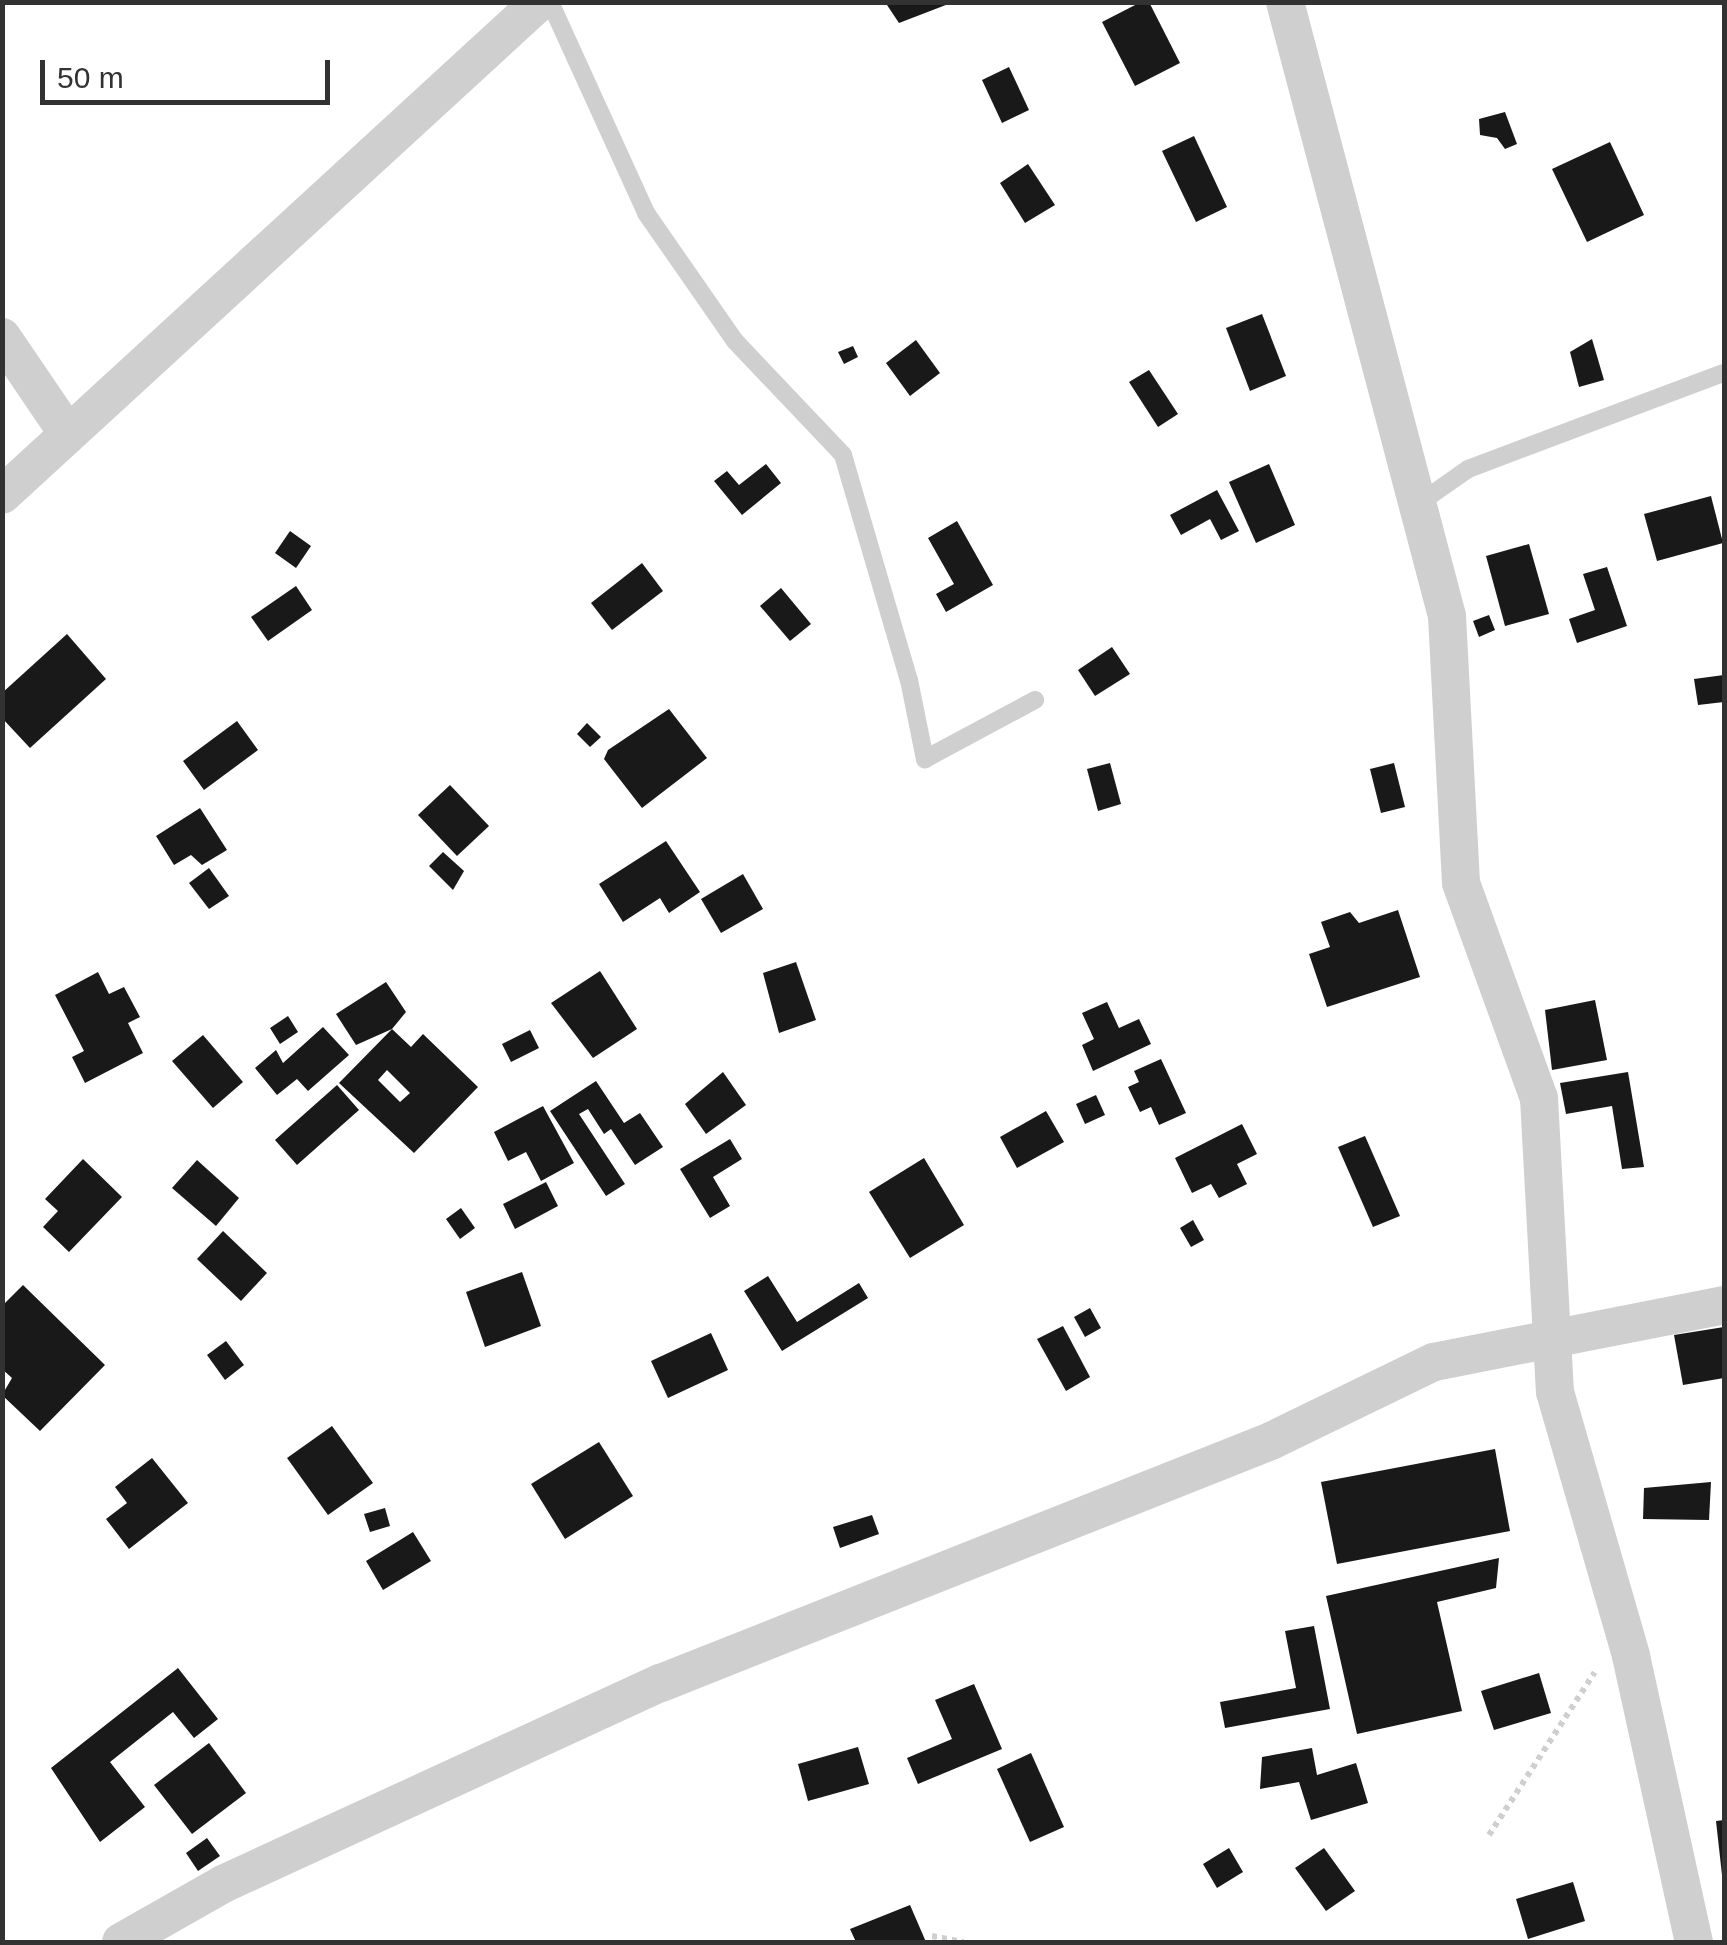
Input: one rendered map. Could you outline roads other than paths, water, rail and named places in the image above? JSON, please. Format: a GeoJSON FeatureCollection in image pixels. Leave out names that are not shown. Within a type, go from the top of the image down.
{"type":"FeatureCollection","features":[{"type":"Feature","properties":{"kind":"street"},"geometry":{"type":"LineString","coordinates":[[2,494],[539,2]]}},
{"type":"Feature","properties":{"kind":"street"},"geometry":{"type":"LineString","coordinates":[[1286,2],[1447,616],[1461,883],[1540,1098],[1555,1392],[1623,1629],[1694,1942]]}},
{"type":"Feature","properties":{"kind":"street"},"geometry":{"type":"LineString","coordinates":[[2,337],[68,434]]}},
{"type":"Feature","properties":{"kind":"street"},"geometry":{"type":"LineString","coordinates":[[121,1942],[222,1884],[661,1683],[1271,1441],[1434,1362],[1724,1304]]}},
{"type":"Feature","properties":{"kind":"lane"},"geometry":{"type":"LineString","coordinates":[[550,2],[646,213],[735,341],[843,455],[909,680],[925,759],[1035,700]]}},
{"type":"Feature","properties":{"kind":"lane"},"geometry":{"type":"LineString","coordinates":[[1418,504],[1468,469],[1724,374]]}}]}
